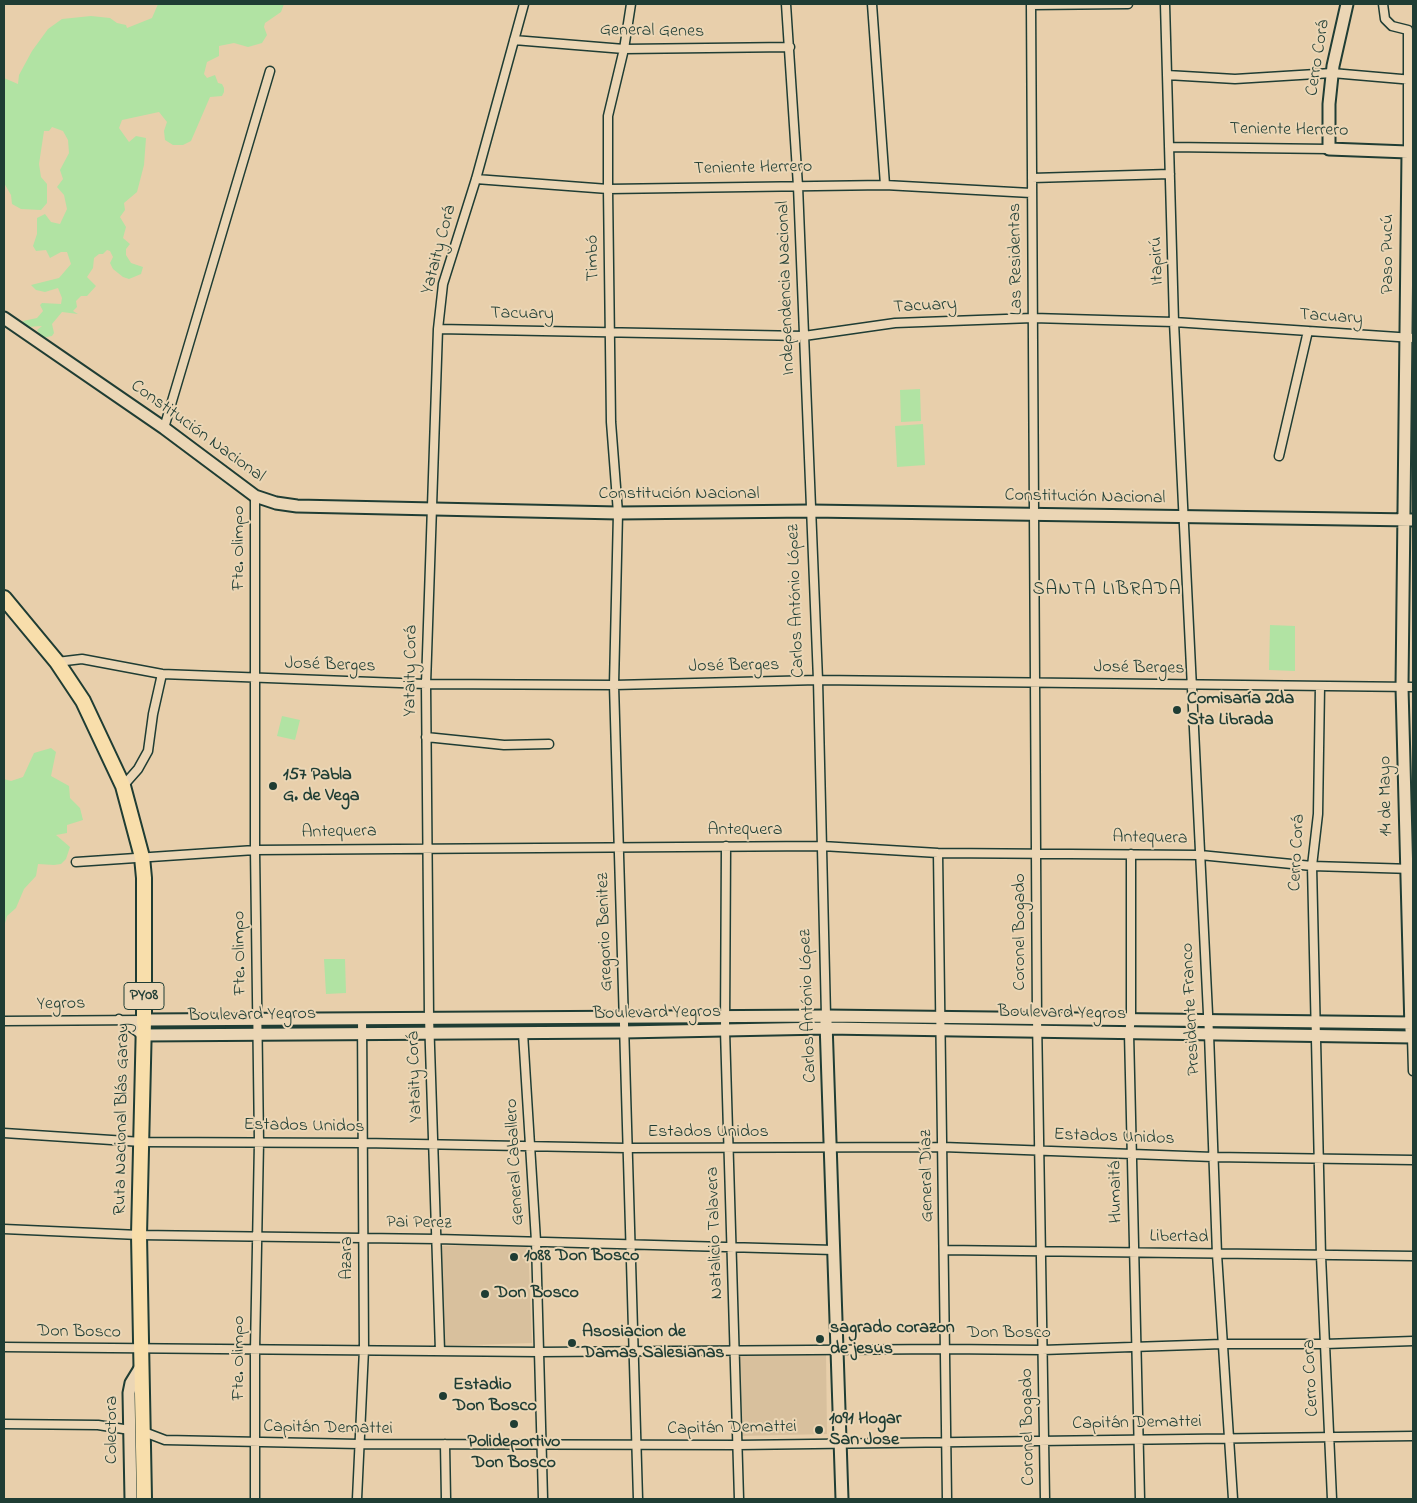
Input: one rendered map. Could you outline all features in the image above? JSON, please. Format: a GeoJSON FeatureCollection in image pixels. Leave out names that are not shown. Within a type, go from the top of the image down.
{"type":"FeatureCollection","features":[{"type":"Feature","properties":{"kind":"highway","name":"Ruta Nacional Blás Garay"},"geometry":{"type":"LineString","coordinates":[[4,598],[56,662],[83,701],[123,786],[142,857],[144,878],[144,1020],[142,1035],[142,1142],[139,1235],[142,1365],[137,1431],[144,1499]]}},
{"type":"Feature","properties":{"kind":"main road","name":"Cerro Corá"},"geometry":{"type":"LineString","coordinates":[[1329,149],[1329,104],[1332,73],[1347,4]]}},
{"type":"Feature","properties":{"kind":"main road","name":"Teniente Herrero"},"geometry":{"type":"LineString","coordinates":[[1329,149],[1410,152]]}},
{"type":"Feature","properties":{"kind":"main road","name":"Paso Pucú"},"geometry":{"type":"LineString","coordinates":[[1409,520],[1410,152]]}},
{"type":"Feature","properties":{"kind":"main road","name":"Constitución Nacional"},"geometry":{"type":"LineString","coordinates":[[4,318],[164,428],[255,496],[297,506],[618,513],[811,511],[1409,520]]}},
{"type":"Feature","properties":{"kind":"main road","name":"14 de Mayo"},"geometry":{"type":"LineString","coordinates":[[1409,520],[1408,687],[1413,1037]]}},
{"type":"Feature","properties":{"kind":"main road","name":"Boulevard Yegros"},"geometry":{"type":"LineString","coordinates":[[144,1020],[826,1016],[1412,1023]]}},
{"type":"Feature","properties":{"kind":"main road","name":"Carlos António López"},"geometry":{"type":"LineString","coordinates":[[826,1016],[832,1148],[842,1499]]}},
{"type":"Feature","properties":{"kind":"main road","name":"Boulevard Yegros"},"geometry":{"type":"LineString","coordinates":[[142,1035],[622,1032],[826,1028],[1413,1037]]}},
{"type":"Feature","properties":{"kind":"main road","name":"Colectora"},"geometry":{"type":"LineString","coordinates":[[130,1499],[137,1431]]}},
{"type":"Feature","properties":{"kind":"street","name":"Yataity Corá"},"geometry":{"type":"LineString","coordinates":[[440,1351],[429,1017],[426,737],[431,509],[438,329],[443,284],[476,178],[524,4]]}},
{"type":"Feature","properties":{"kind":"street","name":"Timbó"},"geometry":{"type":"LineString","coordinates":[[618,513],[611,422],[608,116],[624,49],[631,4]]}},
{"type":"Feature","properties":{"kind":"street","name":"Independencia Nacional"},"geometry":{"type":"LineString","coordinates":[[786,4],[798,186],[811,511]]}},
{"type":"Feature","properties":{"kind":"street"},"geometry":{"type":"LineString","coordinates":[[872,4],[885,185]]}},
{"type":"Feature","properties":{"kind":"street"},"geometry":{"type":"LineString","coordinates":[[1031,4],[1128,4]]}},
{"type":"Feature","properties":{"kind":"street","name":"Las Residentas"},"geometry":{"type":"LineString","coordinates":[[1031,4],[1034,515]]}},
{"type":"Feature","properties":{"kind":"street","name":"Itapirú"},"geometry":{"type":"LineString","coordinates":[[1165,4],[1174,322],[1184,517]]}},
{"type":"Feature","properties":{"kind":"street","name":"Paso Pucú"},"geometry":{"type":"LineString","coordinates":[[1382,4],[1385,19],[1392,26],[1408,30],[1411,79],[1410,152]]}},
{"type":"Feature","properties":{"kind":"street","name":"General Genes"},"geometry":{"type":"LineString","coordinates":[[514,40],[624,49],[790,47]]}},
{"type":"Feature","properties":{"kind":"street"},"geometry":{"type":"LineString","coordinates":[[164,428],[270,70]]}},
{"type":"Feature","properties":{"kind":"street"},"geometry":{"type":"LineString","coordinates":[[1167,75],[1235,79],[1332,73],[1411,79]]}},
{"type":"Feature","properties":{"kind":"street","name":"Teniente Herrero"},"geometry":{"type":"LineString","coordinates":[[1170,147],[1329,149]]}},
{"type":"Feature","properties":{"kind":"street"},"geometry":{"type":"LineString","coordinates":[[1032,178],[1170,174]]}},
{"type":"Feature","properties":{"kind":"street","name":"Teniente Herrero"},"geometry":{"type":"LineString","coordinates":[[476,178],[608,189],[885,185],[1031,193]]}},
{"type":"Feature","properties":{"kind":"street","name":"Tacuary"},"geometry":{"type":"LineString","coordinates":[[438,329],[804,336],[895,323],[1033,318],[1174,322],[1410,338]]}},
{"type":"Feature","properties":{"kind":"street"},"geometry":{"type":"LineString","coordinates":[[1279,456],[1308,331]]}},
{"type":"Feature","properties":{"kind":"street","name":"Fte. Olimpo"},"geometry":{"type":"LineString","coordinates":[[255,496],[256,1033],[259,1142],[255,1350],[255,1499]]}},
{"type":"Feature","properties":{"kind":"street","name":"Carlos António López"},"geometry":{"type":"LineString","coordinates":[[811,511],[818,680],[826,1016]]}},
{"type":"Feature","properties":{"kind":"street","name":"Gregorio Benitez"},"geometry":{"type":"LineString","coordinates":[[618,513],[614,684],[622,1032],[638,1499]]}},
{"type":"Feature","properties":{"kind":"street","name":"Coronel Bogado"},"geometry":{"type":"LineString","coordinates":[[1034,515],[1037,1032],[1045,1499]]}},
{"type":"Feature","properties":{"kind":"street","name":"Presidente Franco"},"geometry":{"type":"LineString","coordinates":[[1184,517],[1209,1034],[1217,1254],[1233,1499]]}},
{"type":"Feature","properties":{"kind":"street","name":"José Berges"},"geometry":{"type":"LineString","coordinates":[[56,662],[82,659],[162,674],[426,684],[614,684],[818,680],[1408,687]]}},
{"type":"Feature","properties":{"kind":"street"},"geometry":{"type":"LineString","coordinates":[[123,786],[138,770],[148,751],[153,714],[162,674]]}},
{"type":"Feature","properties":{"kind":"street","name":"Cerro Corá"},"geometry":{"type":"LineString","coordinates":[[1318,1158],[1312,866],[1318,814],[1320,686]]}},
{"type":"Feature","properties":{"kind":"street"},"geometry":{"type":"LineString","coordinates":[[426,737],[504,745],[549,744]]}},
{"type":"Feature","properties":{"kind":"street","name":"Natalicio Talavera"},"geometry":{"type":"LineString","coordinates":[[726,846],[724,1016],[739,1499]]}},
{"type":"Feature","properties":{"kind":"street","name":"Antequera"},"geometry":{"type":"LineString","coordinates":[[76,862],[255,850],[427,847],[822,846],[938,853],[1200,855],[1312,866],[1410,868]]}},
{"type":"Feature","properties":{"kind":"street","name":"General Díaz"},"geometry":{"type":"LineString","coordinates":[[938,853],[947,1499]]}},
{"type":"Feature","properties":{"kind":"street","name":"Humaitá"},"geometry":{"type":"LineString","coordinates":[[1131,854],[1131,1019],[1129,1033],[1140,1499]]}},
{"type":"Feature","properties":{"kind":"street","name":"Azara"},"geometry":{"type":"LineString","coordinates":[[357,1499],[364,1349],[362,1018]]}},
{"type":"Feature","properties":{"kind":"street"},"geometry":{"type":"LineString","coordinates":[[120,1019],[142,1035]]}},
{"type":"Feature","properties":{"kind":"street","name":"Boulevard Yegros"},"geometry":{"type":"LineString","coordinates":[[120,1019],[144,1020]]}},
{"type":"Feature","properties":{"kind":"street","name":"Yegros"},"geometry":{"type":"LineString","coordinates":[[4,1021],[120,1019]]}},
{"type":"Feature","properties":{"kind":"street","name":"General Caballero"},"geometry":{"type":"LineString","coordinates":[[524,1032],[536,1242],[543,1499]]}},
{"type":"Feature","properties":{"kind":"street","name":"14 de Mayo"},"geometry":{"type":"LineString","coordinates":[[1413,1037],[1413,1072]]}},
{"type":"Feature","properties":{"kind":"street","name":"Estados Unidos"},"geometry":{"type":"LineString","coordinates":[[4,1133],[142,1142],[363,1143],[626,1148],[943,1147],[1213,1157],[1413,1160]]}},
{"type":"Feature","properties":{"kind":"street","name":"Cerro Cora"},"geometry":{"type":"LineString","coordinates":[[1318,1158],[1332,1499]]}},
{"type":"Feature","properties":{"kind":"street","name":"Pai Perez"},"geometry":{"type":"LineString","coordinates":[[4,1229],[139,1235],[437,1239],[834,1250]]}},
{"type":"Feature","properties":{"kind":"street","name":"Libertad"},"geometry":{"type":"LineString","coordinates":[[944,1250],[1413,1256]]}},
{"type":"Feature","properties":{"kind":"street","name":"Don Bosco"},"geometry":{"type":"LineString","coordinates":[[4,1348],[364,1349],[539,1352],[1042,1350],[1222,1344],[1325,1344],[1413,1341]]}},
{"type":"Feature","properties":{"kind":"street","name":"Capitán Demattei"},"geometry":{"type":"LineString","coordinates":[[4,1424],[98,1425],[137,1431],[165,1440],[359,1444],[738,1445],[840,1442],[1413,1436]]}},
{"type":"Feature","properties":{"kind":"street"},"geometry":{"type":"LineString","coordinates":[[445,1444],[446,1499]]}},
{"type":"Feature","properties":{"kind":"shaded area","name":"Don Bosco"},"geometry":{"type":"Polygon","coordinates":[[[528,1243],[532,1343],[442,1346],[438,1246],[528,1243]]]}},
{"type":"Feature","properties":{"kind":"shaded area"},"geometry":{"type":"Polygon","coordinates":[[[826,1352],[827,1434],[738,1436],[736,1353],[826,1352]]]}},
{"type":"Feature","properties":{"kind":"green space"},"geometry":{"type":"Polygon","coordinates":[[[158,4],[284,4],[281,12],[265,23],[264,27],[267,35],[262,43],[248,47],[234,43],[219,46],[219,56],[207,62],[204,74],[207,78],[215,75],[218,83],[222,84],[224,92],[222,96],[210,97],[191,141],[183,145],[173,145],[165,140],[164,131],[167,122],[159,112],[122,120],[119,128],[129,142],[136,136],[146,138],[144,165],[137,192],[124,203],[125,210],[120,217],[126,227],[123,238],[130,244],[126,249],[126,255],[131,263],[143,267],[141,274],[129,279],[123,277],[113,269],[110,263],[113,257],[110,251],[107,250],[103,254],[99,254],[94,258],[93,268],[87,277],[96,286],[87,296],[81,296],[76,301],[77,307],[73,311],[78,314],[62,312],[52,324],[54,333],[52,336],[42,338],[37,330],[42,326],[27,327],[21,324],[23,321],[37,318],[43,311],[40,305],[42,303],[61,304],[62,298],[58,288],[45,292],[36,290],[31,285],[59,278],[71,264],[67,252],[61,252],[50,258],[46,250],[36,251],[33,246],[37,234],[37,218],[45,214],[51,222],[60,224],[67,209],[64,195],[57,187],[63,179],[60,170],[69,153],[68,140],[63,131],[52,127],[49,131],[44,131],[39,164],[41,177],[47,184],[47,203],[41,210],[21,209],[12,204],[11,195],[4,183],[4,78],[18,84],[19,75],[32,51],[48,29],[62,19],[91,16],[110,18],[117,23],[126,25],[127,28],[152,18],[158,4]]]}},
{"type":"Feature","properties":{"kind":"green space"},"geometry":{"type":"Polygon","coordinates":[[[920,389],[921,421],[901,422],[900,390],[920,389]]]}},
{"type":"Feature","properties":{"kind":"green space"},"geometry":{"type":"Polygon","coordinates":[[[923,424],[925,465],[897,467],[895,426],[923,424]]]}},
{"type":"Feature","properties":{"kind":"green space"},"geometry":{"type":"Polygon","coordinates":[[[1270,625],[1295,626],[1295,671],[1269,670],[1270,625]]]}},
{"type":"Feature","properties":{"kind":"green space"},"geometry":{"type":"Polygon","coordinates":[[[282,716],[300,720],[295,740],[277,736],[282,716]]]}},
{"type":"Feature","properties":{"kind":"green space"},"geometry":{"type":"Polygon","coordinates":[[[51,748],[56,752],[51,776],[69,786],[70,798],[80,808],[83,820],[67,825],[67,833],[56,835],[70,847],[66,859],[61,864],[38,864],[36,876],[24,889],[16,908],[7,916],[4,927],[4,779],[11,781],[23,777],[34,753],[51,748]]]}},
{"type":"Feature","properties":{"kind":"green space"},"geometry":{"type":"Polygon","coordinates":[[[324,959],[345,959],[346,993],[326,994],[324,959]]]}},
{"type":"Feature","properties":{"kind":"place","name":"Comisaría 2da Sta Librada"},"geometry":{"type":"Point","coordinates":[1177,710]}},
{"type":"Feature","properties":{"kind":"place","name":"157 Pabla G. de Vega"},"geometry":{"type":"Point","coordinates":[273,786]}},
{"type":"Feature","properties":{"kind":"place","name":"1088 Don Bosco"},"geometry":{"type":"Point","coordinates":[514,1257]}},
{"type":"Feature","properties":{"kind":"place","name":"Don Bosco"},"geometry":{"type":"Point","coordinates":[485,1294]}},
{"type":"Feature","properties":{"kind":"place","name":"sagrado corazon de jesus"},"geometry":{"type":"Point","coordinates":[820,1339]}},
{"type":"Feature","properties":{"kind":"place","name":"Asosiacion de Damas Salesianas"},"geometry":{"type":"Point","coordinates":[572,1343]}},
{"type":"Feature","properties":{"kind":"place","name":"Estadio Don Bosco"},"geometry":{"type":"Point","coordinates":[443,1396]}},
{"type":"Feature","properties":{"kind":"place","name":"Polideportivo Don Bosco"},"geometry":{"type":"Point","coordinates":[514,1424]}},
{"type":"Feature","properties":{"kind":"place","name":"1091 Hogar San Jose"},"geometry":{"type":"Point","coordinates":[819,1430]}},
{"type":"Feature","properties":{"kind":"district","name":"SANTA LIBRADA"},"geometry":{"type":"Point","coordinates":[1107,591]}}]}
